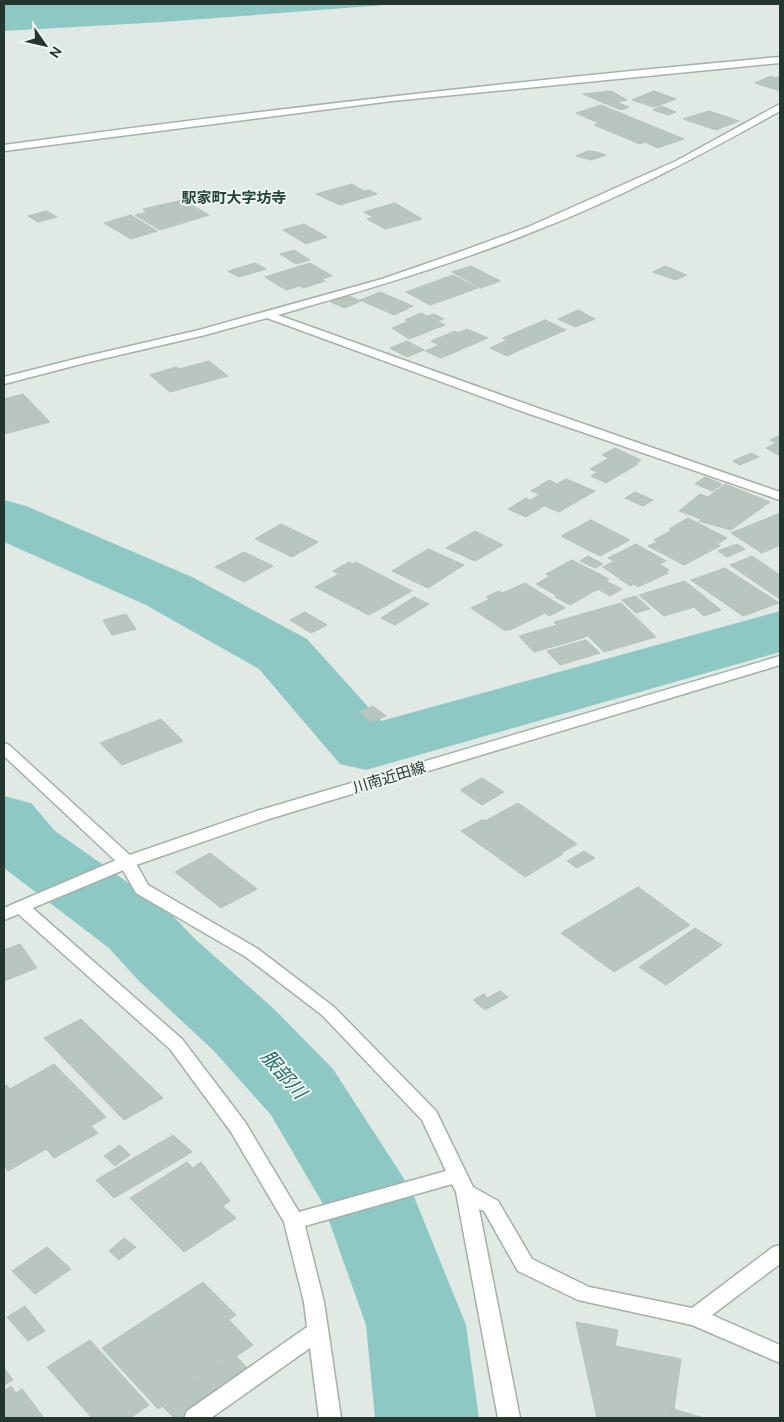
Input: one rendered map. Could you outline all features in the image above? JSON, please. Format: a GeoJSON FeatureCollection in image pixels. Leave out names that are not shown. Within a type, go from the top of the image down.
{"type":"FeatureCollection","features":[{"type":"Feature","properties":{"kind":"street"},"geometry":{"type":"LineString","coordinates":[[4,148],[250,115],[616,74],[780,60]]}},
{"type":"Feature","properties":{"kind":"street"},"geometry":{"type":"LineString","coordinates":[[4,382],[82,360],[201,333],[386,281],[532,229],[680,163],[780,107]]}},
{"type":"Feature","properties":{"kind":"street"},"geometry":{"type":"LineString","coordinates":[[266,314],[525,408],[780,496]]}},
{"type":"Feature","properties":{"kind":"street","name":"川南近田線"},"geometry":{"type":"LineString","coordinates":[[4,914],[127,862],[263,815],[780,660]]}},
{"type":"Feature","properties":{"kind":"street"},"geometry":{"type":"LineString","coordinates":[[4,748],[127,862],[142,889],[252,953],[328,1011],[429,1116],[461,1184],[509,1418]]}},
{"type":"Feature","properties":{"kind":"street"},"geometry":{"type":"LineString","coordinates":[[28,905],[176,1044],[238,1127],[294,1221],[314,1302],[330,1418]]}},
{"type":"Feature","properties":{"kind":"street"},"geometry":{"type":"LineString","coordinates":[[294,1221],[314,1217],[429,1183],[461,1184],[491,1206],[525,1265],[585,1294],[695,1317],[780,1354]]}},
{"type":"Feature","properties":{"kind":"street"},"geometry":{"type":"LineString","coordinates":[[695,1317],[780,1253]]}},
{"type":"Feature","properties":{"kind":"street"},"geometry":{"type":"LineString","coordinates":[[195,1418],[317,1331]]}},
{"type":"Feature","properties":{"kind":"water"},"geometry":{"type":"Polygon","coordinates":[[[4,4],[398,4],[163,22],[4,31],[4,4]]]}},
{"type":"Feature","properties":{"kind":"building"},"geometry":{"type":"Polygon","coordinates":[[[771,76],[776,78],[780,76],[780,91],[755,83],[771,76]]]}},
{"type":"Feature","properties":{"kind":"building"},"geometry":{"type":"Polygon","coordinates":[[[611,91],[627,100],[606,104],[583,94],[611,91]]]}},
{"type":"Feature","properties":{"kind":"building"},"geometry":{"type":"Polygon","coordinates":[[[654,91],[676,99],[654,107],[632,100],[654,91]]]}},
{"type":"Feature","properties":{"kind":"building"},"geometry":{"type":"Polygon","coordinates":[[[616,102],[629,107],[621,110],[607,104],[616,102]]]}},
{"type":"Feature","properties":{"kind":"building"},"geometry":{"type":"Polygon","coordinates":[[[601,105],[684,139],[658,148],[645,142],[640,144],[594,125],[599,123],[576,113],[601,105]]]}},
{"type":"Feature","properties":{"kind":"building"},"geometry":{"type":"Polygon","coordinates":[[[661,106],[676,112],[668,115],[653,110],[661,106]]]}},
{"type":"Feature","properties":{"kind":"building"},"geometry":{"type":"Polygon","coordinates":[[[709,111],[739,121],[716,130],[683,119],[709,111]]]}},
{"type":"Feature","properties":{"kind":"building"},"geometry":{"type":"Polygon","coordinates":[[[588,151],[606,155],[591,160],[576,156],[588,151]]]}},
{"type":"Feature","properties":{"kind":"building"},"geometry":{"type":"Polygon","coordinates":[[[352,184],[364,191],[369,190],[377,194],[340,205],[316,194],[352,184]]]}},
{"type":"Feature","properties":{"kind":"building"},"geometry":{"type":"Polygon","coordinates":[[[183,200],[209,215],[160,230],[135,215],[147,212],[143,209],[183,200]]]}},
{"type":"Feature","properties":{"kind":"building"},"geometry":{"type":"Polygon","coordinates":[[[395,203],[422,219],[385,229],[367,219],[373,217],[364,212],[395,203]]]}},
{"type":"Feature","properties":{"kind":"building"},"geometry":{"type":"Polygon","coordinates":[[[46,211],[57,217],[38,222],[28,216],[46,211]]]}},
{"type":"Feature","properties":{"kind":"building"},"geometry":{"type":"Polygon","coordinates":[[[131,215],[157,231],[131,239],[104,223],[131,215]]]}},
{"type":"Feature","properties":{"kind":"building"},"geometry":{"type":"Polygon","coordinates":[[[304,224],[327,237],[306,244],[283,230],[304,224]]]}},
{"type":"Feature","properties":{"kind":"building"},"geometry":{"type":"Polygon","coordinates":[[[294,250],[310,260],[296,264],[280,254],[294,250]]]}},
{"type":"Feature","properties":{"kind":"building"},"geometry":{"type":"Polygon","coordinates":[[[255,263],[266,269],[239,277],[228,271],[255,263]]]}},
{"type":"Feature","properties":{"kind":"building"},"geometry":{"type":"Polygon","coordinates":[[[310,263],[332,276],[321,279],[325,281],[303,288],[300,286],[286,290],[265,277],[310,263]]]}},
{"type":"Feature","properties":{"kind":"building"},"geometry":{"type":"Polygon","coordinates":[[[471,266],[500,281],[481,288],[452,272],[471,266]]]}},
{"type":"Feature","properties":{"kind":"building"},"geometry":{"type":"Polygon","coordinates":[[[665,266],[687,275],[676,280],[653,272],[665,266]]]}},
{"type":"Feature","properties":{"kind":"building"},"geometry":{"type":"Polygon","coordinates":[[[453,275],[478,288],[430,305],[406,292],[453,275]]]}},
{"type":"Feature","properties":{"kind":"building"},"geometry":{"type":"Polygon","coordinates":[[[380,292],[413,306],[394,315],[360,300],[380,292]]]}},
{"type":"Feature","properties":{"kind":"building"},"geometry":{"type":"Polygon","coordinates":[[[347,295],[361,301],[345,308],[331,302],[347,295]]]}},
{"type":"Feature","properties":{"kind":"building"},"geometry":{"type":"Polygon","coordinates":[[[578,310],[595,319],[575,327],[558,319],[578,310]]]}},
{"type":"Feature","properties":{"kind":"building"},"geometry":{"type":"Polygon","coordinates":[[[421,313],[427,316],[434,314],[444,319],[437,321],[445,325],[409,339],[392,328],[409,321],[405,320],[421,313]]]}},
{"type":"Feature","properties":{"kind":"building"},"geometry":{"type":"Polygon","coordinates":[[[545,320],[566,330],[524,348],[503,338],[545,320]]]}},
{"type":"Feature","properties":{"kind":"building"},"geometry":{"type":"Polygon","coordinates":[[[467,329],[488,338],[441,358],[425,351],[439,345],[431,341],[455,331],[458,333],[467,329]]]}},
{"type":"Feature","properties":{"kind":"building"},"geometry":{"type":"Polygon","coordinates":[[[507,340],[524,348],[507,356],[490,348],[507,340]]]}},
{"type":"Feature","properties":{"kind":"building"},"geometry":{"type":"Polygon","coordinates":[[[407,341],[424,350],[407,357],[390,348],[407,341]]]}},
{"type":"Feature","properties":{"kind":"building"},"geometry":{"type":"Polygon","coordinates":[[[209,361],[228,376],[170,392],[150,375],[176,367],[179,369],[209,361]]]}},
{"type":"Feature","properties":{"kind":"building"},"geometry":{"type":"Polygon","coordinates":[[[23,394],[50,422],[4,434],[4,399],[23,394]]]}},
{"type":"Feature","properties":{"kind":"building"},"geometry":{"type":"Polygon","coordinates":[[[780,435],[780,456],[766,448],[776,443],[770,440],[780,435]]]}},
{"type":"Feature","properties":{"kind":"building"},"geometry":{"type":"Polygon","coordinates":[[[615,448],[641,460],[636,463],[638,464],[606,483],[591,476],[598,472],[590,469],[609,458],[602,455],[615,448]]]}},
{"type":"Feature","properties":{"kind":"building"},"geometry":{"type":"Polygon","coordinates":[[[751,453],[759,457],[740,465],[733,461],[751,453]]]}},
{"type":"Feature","properties":{"kind":"building"},"geometry":{"type":"Polygon","coordinates":[[[705,477],[722,484],[713,491],[695,484],[705,477]]]}},
{"type":"Feature","properties":{"kind":"building"},"geometry":{"type":"Polygon","coordinates":[[[566,479],[595,491],[559,512],[531,500],[540,494],[531,491],[549,480],[557,484],[566,479]]]}},
{"type":"Feature","properties":{"kind":"building"},"geometry":{"type":"Polygon","coordinates":[[[725,484],[770,502],[731,530],[699,521],[701,519],[679,511],[700,494],[708,497],[725,484]]]}},
{"type":"Feature","properties":{"kind":"building"},"geometry":{"type":"Polygon","coordinates":[[[635,492],[653,500],[643,506],[625,498],[635,492]]]}},
{"type":"Feature","properties":{"kind":"building"},"geometry":{"type":"Polygon","coordinates":[[[526,498],[544,506],[526,517],[508,509],[526,498]]]}},
{"type":"Feature","properties":{"kind":"building"},"geometry":{"type":"Polygon","coordinates":[[[780,513],[780,545],[762,553],[731,533],[780,513]]]}},
{"type":"Feature","properties":{"kind":"building"},"geometry":{"type":"Polygon","coordinates":[[[688,518],[727,538],[717,544],[720,546],[684,565],[648,546],[658,541],[654,540],[672,530],[669,529],[688,518]]]}},
{"type":"Feature","properties":{"kind":"building"},"geometry":{"type":"Polygon","coordinates":[[[591,520],[630,540],[600,556],[561,536],[591,520]]]}},
{"type":"Feature","properties":{"kind":"building"},"geometry":{"type":"Polygon","coordinates":[[[281,524],[318,542],[292,557],[255,539],[281,524]]]}},
{"type":"Feature","properties":{"kind":"building"},"geometry":{"type":"Polygon","coordinates":[[[475,531],[503,545],[475,561],[446,548],[475,531]]]}},
{"type":"Feature","properties":{"kind":"building"},"geometry":{"type":"Polygon","coordinates":[[[636,544],[666,561],[659,564],[669,570],[666,571],[668,573],[638,587],[634,584],[630,586],[603,567],[614,561],[608,558],[636,544]]]}},
{"type":"Feature","properties":{"kind":"building"},"geometry":{"type":"Polygon","coordinates":[[[737,544],[745,549],[727,557],[718,551],[737,544]]]}},
{"type":"Feature","properties":{"kind":"building"},"geometry":{"type":"Polygon","coordinates":[[[428,549],[464,565],[428,588],[392,571],[428,549]]]}},
{"type":"Feature","properties":{"kind":"building"},"geometry":{"type":"Polygon","coordinates":[[[244,552],[273,566],[244,582],[215,567],[244,552]]]}},
{"type":"Feature","properties":{"kind":"building"},"geometry":{"type":"Polygon","coordinates":[[[588,556],[603,564],[595,568],[580,561],[588,556]]]}},
{"type":"Feature","properties":{"kind":"building"},"geometry":{"type":"Polygon","coordinates":[[[752,556],[780,575],[780,599],[730,565],[752,556]]]}},
{"type":"Feature","properties":{"kind":"building"},"geometry":{"type":"Polygon","coordinates":[[[572,560],[609,579],[606,581],[622,589],[610,596],[598,589],[570,605],[536,584],[550,576],[546,574],[572,560]]]}},
{"type":"Feature","properties":{"kind":"building"},"geometry":{"type":"Polygon","coordinates":[[[349,562],[353,564],[356,562],[412,591],[369,615],[315,587],[339,574],[333,571],[349,562]]]}},
{"type":"Feature","properties":{"kind":"building"},"geometry":{"type":"Polygon","coordinates":[[[725,568],[779,603],[743,616],[691,580],[725,568]]]}},
{"type":"Feature","properties":{"kind":"building"},"geometry":{"type":"Polygon","coordinates":[[[685,581],[721,610],[704,616],[694,607],[664,616],[639,595],[685,581]]]}},
{"type":"Feature","properties":{"kind":"building"},"geometry":{"type":"Polygon","coordinates":[[[525,583],[565,608],[549,616],[545,613],[510,630],[504,630],[471,608],[490,599],[486,597],[499,591],[502,593],[525,583]]]}},
{"type":"Feature","properties":{"kind":"building"},"geometry":{"type":"Polygon","coordinates":[[[636,596],[650,609],[636,613],[622,600],[636,596]]]}},
{"type":"Feature","properties":{"kind":"building"},"geometry":{"type":"Polygon","coordinates":[[[414,597],[429,604],[395,625],[381,618],[414,597]]]}},
{"type":"Feature","properties":{"kind":"building"},"geometry":{"type":"Polygon","coordinates":[[[621,603],[656,637],[604,652],[588,636],[573,641],[554,622],[621,603]]]}},
{"type":"Feature","properties":{"kind":"building"},"geometry":{"type":"Polygon","coordinates":[[[305,612],[327,625],[311,633],[290,620],[305,612]]]}},
{"type":"Feature","properties":{"kind":"building"},"geometry":{"type":"Polygon","coordinates":[[[126,614],[136,629],[112,635],[103,620],[126,614]]]}},
{"type":"Feature","properties":{"kind":"building"},"geometry":{"type":"Polygon","coordinates":[[[557,625],[573,641],[534,652],[519,636],[557,625]]]}},
{"type":"Feature","properties":{"kind":"building"},"geometry":{"type":"Polygon","coordinates":[[[586,640],[600,653],[560,665],[547,651],[586,640]]]}},
{"type":"Feature","properties":{"kind":"building"},"geometry":{"type":"Polygon","coordinates":[[[373,706],[386,716],[371,722],[359,712],[373,706]]]}},
{"type":"Feature","properties":{"kind":"building"},"geometry":{"type":"Polygon","coordinates":[[[161,719],[183,741],[122,765],[100,743],[161,719]]]}},
{"type":"Feature","properties":{"kind":"building"},"geometry":{"type":"Polygon","coordinates":[[[482,778],[504,792],[482,805],[460,790],[482,778]]]}},
{"type":"Feature","properties":{"kind":"building"},"geometry":{"type":"Polygon","coordinates":[[[518,803],[577,844],[525,877],[461,831],[482,820],[485,821],[518,803]]]}},
{"type":"Feature","properties":{"kind":"building"},"geometry":{"type":"Polygon","coordinates":[[[584,851],[595,858],[577,868],[567,861],[584,851]]]}},
{"type":"Feature","properties":{"kind":"building"},"geometry":{"type":"Polygon","coordinates":[[[210,853],[257,889],[221,908],[175,872],[210,853]]]}},
{"type":"Feature","properties":{"kind":"building"},"geometry":{"type":"Polygon","coordinates":[[[638,887],[690,925],[614,972],[561,933],[638,887]]]}},
{"type":"Feature","properties":{"kind":"building"},"geometry":{"type":"Polygon","coordinates":[[[695,928],[722,945],[666,985],[639,967],[695,928]]]}},
{"type":"Feature","properties":{"kind":"building"},"geometry":{"type":"Polygon","coordinates":[[[20,944],[37,968],[4,981],[4,950],[20,944]]]}},
{"type":"Feature","properties":{"kind":"building"},"geometry":{"type":"Polygon","coordinates":[[[500,991],[508,997],[485,1010],[473,1000],[484,994],[487,998],[500,991]]]}},
{"type":"Feature","properties":{"kind":"building"},"geometry":{"type":"Polygon","coordinates":[[[81,1019],[163,1098],[124,1120],[44,1038],[81,1019]]]}},
{"type":"Feature","properties":{"kind":"building"},"geometry":{"type":"Polygon","coordinates":[[[54,1064],[106,1117],[91,1126],[98,1133],[54,1158],[46,1149],[8,1171],[4,1166],[4,1086],[7,1085],[10,1089],[54,1064]]]}},
{"type":"Feature","properties":{"kind":"building"},"geometry":{"type":"Polygon","coordinates":[[[173,1135],[192,1152],[114,1198],[96,1180],[173,1135]]]}},
{"type":"Feature","properties":{"kind":"building"},"geometry":{"type":"Polygon","coordinates":[[[120,1145],[130,1155],[115,1166],[104,1156],[120,1145]]]}},
{"type":"Feature","properties":{"kind":"building"},"geometry":{"type":"Polygon","coordinates":[[[187,1162],[193,1168],[201,1162],[230,1201],[223,1206],[236,1218],[184,1252],[130,1198],[187,1162]]]}},
{"type":"Feature","properties":{"kind":"building"},"geometry":{"type":"Polygon","coordinates":[[[124,1238],[136,1247],[119,1260],[109,1251],[124,1238]]]}},
{"type":"Feature","properties":{"kind":"building"},"geometry":{"type":"Polygon","coordinates":[[[47,1247],[71,1269],[35,1294],[12,1271],[47,1247]]]}},
{"type":"Feature","properties":{"kind":"building"},"geometry":{"type":"Polygon","coordinates":[[[203,1282],[236,1315],[229,1320],[253,1345],[158,1409],[102,1348],[203,1282]]]}},
{"type":"Feature","properties":{"kind":"building"},"geometry":{"type":"Polygon","coordinates":[[[25,1306],[45,1331],[28,1341],[7,1317],[25,1306]]]}},
{"type":"Feature","properties":{"kind":"building"},"geometry":{"type":"Polygon","coordinates":[[[576,1322],[618,1330],[615,1346],[681,1359],[674,1409],[672,1409],[669,1418],[597,1418],[576,1322]]]}},
{"type":"Feature","properties":{"kind":"building"},"geometry":{"type":"Polygon","coordinates":[[[90,1340],[149,1405],[130,1418],[92,1418],[47,1367],[90,1340]]]}},
{"type":"Feature","properties":{"kind":"building"},"geometry":{"type":"Polygon","coordinates":[[[236,1356],[251,1372],[183,1418],[174,1418],[163,1407],[236,1356]]]}},
{"type":"Feature","properties":{"kind":"building"},"geometry":{"type":"Polygon","coordinates":[[[4,1368],[13,1380],[4,1385],[4,1368]]]}},
{"type":"Feature","properties":{"kind":"building"},"geometry":{"type":"Polygon","coordinates":[[[11,1386],[16,1393],[22,1389],[44,1418],[4,1418],[4,1391],[11,1386]]]}},
{"type":"Feature","properties":{"kind":"building"},"geometry":{"type":"Polygon","coordinates":[[[672,1409],[704,1418],[669,1418],[672,1409]]]}},
{"type":"Feature","properties":{"kind":"waterway"},"geometry":{"type":"LineString","coordinates":[[4,519],[169,591],[283,654],[366,748],[780,631]]}},
{"type":"Feature","properties":{"kind":"waterway","name":"服部川"},"geometry":{"type":"LineString","coordinates":[[4,820],[28,848],[138,929],[167,960],[244,1030],[302,1092],[368,1199],[416,1325],[427,1418]]}},
{"type":"Feature","properties":{"kind":"district","name":"駅家町大字坊寺"},"geometry":{"type":"Point","coordinates":[234,197]}}]}
